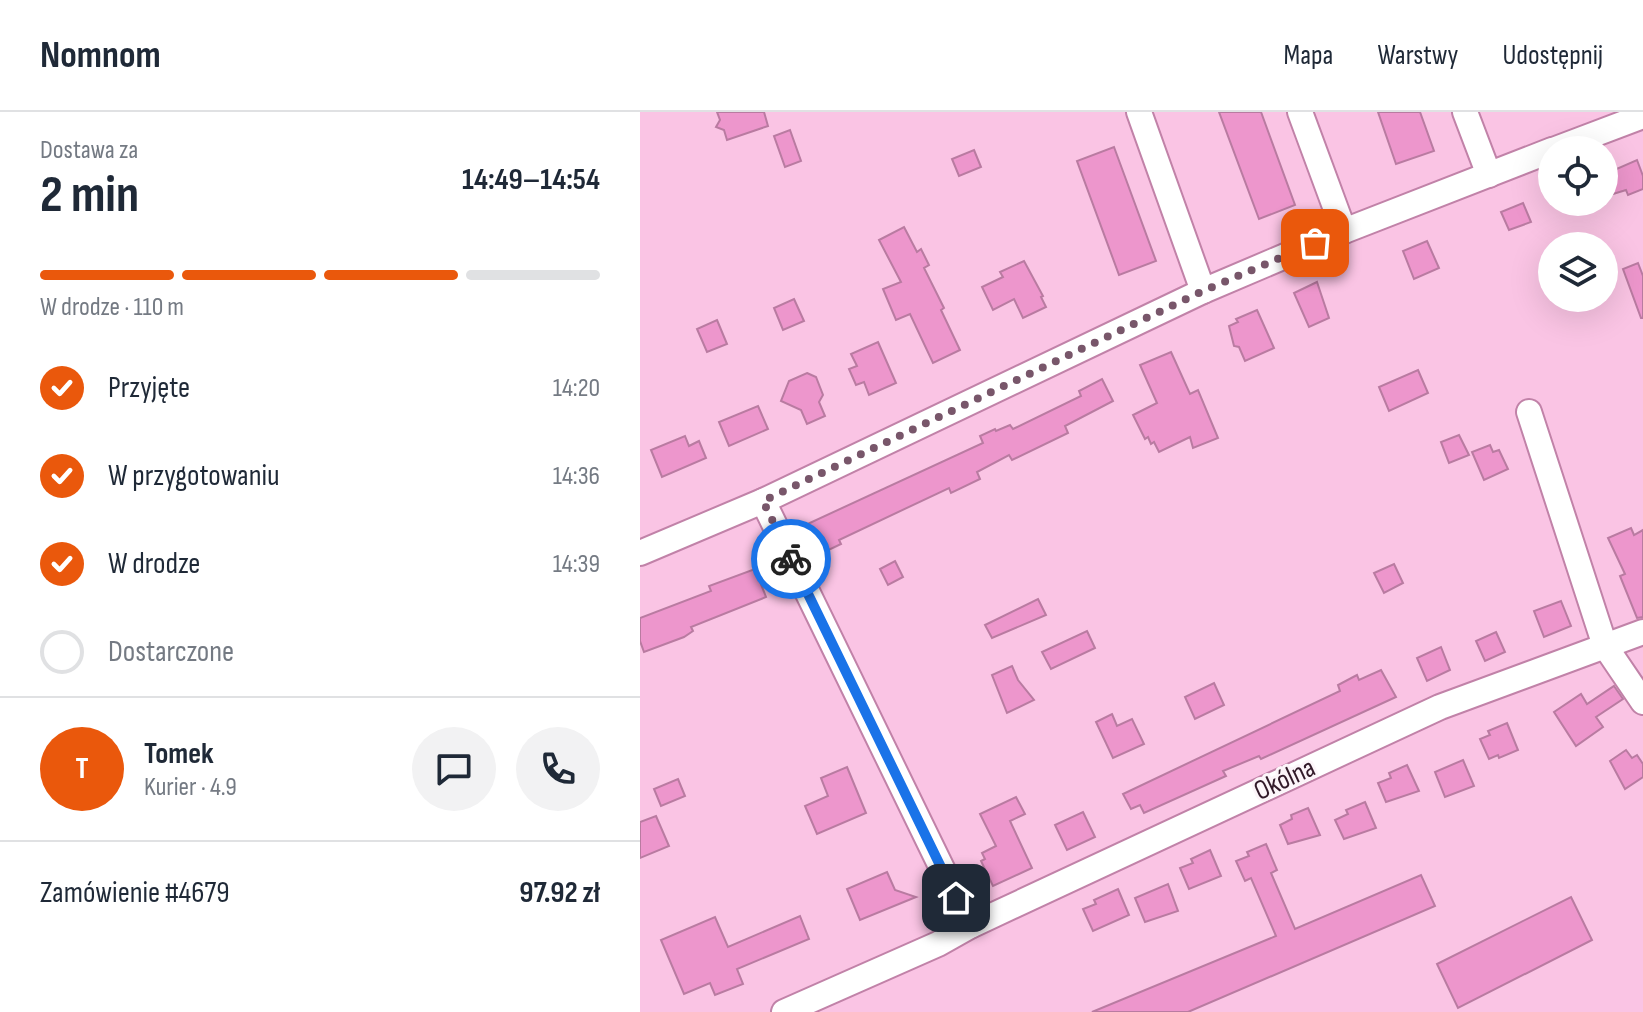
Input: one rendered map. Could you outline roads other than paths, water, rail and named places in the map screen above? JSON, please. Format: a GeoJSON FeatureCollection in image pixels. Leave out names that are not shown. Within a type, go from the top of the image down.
{"type":"FeatureCollection","features":[{"type":"Feature","properties":{"kind":"street"},"geometry":{"type":"LineString","coordinates":[[1139,112],[1203,291]]}},
{"type":"Feature","properties":{"kind":"street"},"geometry":{"type":"LineString","coordinates":[[1300,112],[1344,231]]}},
{"type":"Feature","properties":{"kind":"street"},"geometry":{"type":"LineString","coordinates":[[1465,112],[1489,175]]}},
{"type":"Feature","properties":{"kind":"street"},"geometry":{"type":"LineString","coordinates":[[1585,136],[1630,117]]}},
{"type":"Feature","properties":{"kind":"street"},"geometry":{"type":"LineString","coordinates":[[640,553],[763,501],[1203,291],[1344,231],[1538,156]]}},
{"type":"Feature","properties":{"kind":"street"},"geometry":{"type":"LineString","coordinates":[[1529,412],[1605,646],[1643,702]]}},
{"type":"Feature","properties":{"kind":"street"},"geometry":{"type":"LineString","coordinates":[[763,501],[970,926]]}},
{"type":"Feature","properties":{"kind":"street","name":"Okólna"},"geometry":{"type":"LineString","coordinates":[[784,1012],[938,944],[970,926],[1440,707],[1643,632]]}}]}
